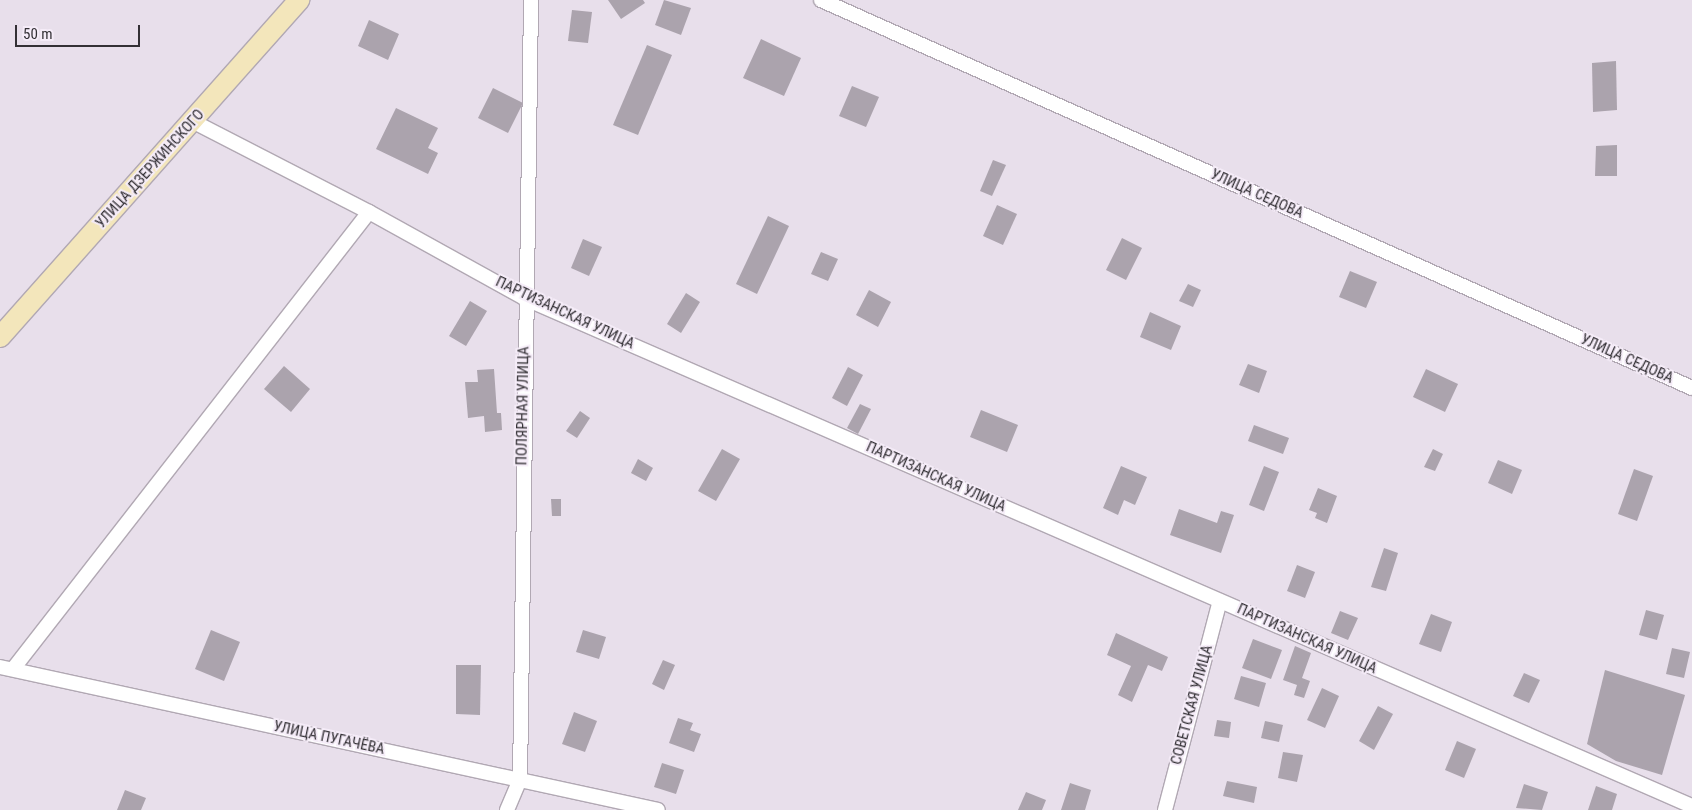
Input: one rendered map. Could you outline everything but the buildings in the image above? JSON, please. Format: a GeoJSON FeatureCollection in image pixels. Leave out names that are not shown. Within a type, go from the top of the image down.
{"type":"FeatureCollection","features":[{"type":"Feature","properties":{"kind":"street","name":"УЛИЦА ДЗЕРЖИНСКОГО"},"geometry":{"type":"LineString","coordinates":[[0,337],[299,0]]}},
{"type":"Feature","properties":{"kind":"street","name":"ПОЛЯРНАЯ УЛИЦА"},"geometry":{"type":"LineString","coordinates":[[506,810],[520,780],[524,298],[531,0]]}},
{"type":"Feature","properties":{"kind":"street","name":"УЛИЦА СЕДОВА"},"geometry":{"type":"LineString","coordinates":[[821,0],[1692,388]]}},
{"type":"Feature","properties":{"kind":"street","name":"ПАРТИЗАНСКАЯ УЛИЦА"},"geometry":{"type":"LineString","coordinates":[[192,121],[369,212],[524,298],[1692,806]]}},
{"type":"Feature","properties":{"kind":"street"},"geometry":{"type":"LineString","coordinates":[[6,668],[369,212]]}},
{"type":"Feature","properties":{"kind":"street","name":"СОВЕТСКАЯ УЛИЦА"},"geometry":{"type":"LineString","coordinates":[[1165,810],[1220,601]]}},
{"type":"Feature","properties":{"kind":"street","name":"УЛИЦА ПУГАЧЁВА"},"geometry":{"type":"LineString","coordinates":[[6,668],[658,810]]}}]}
